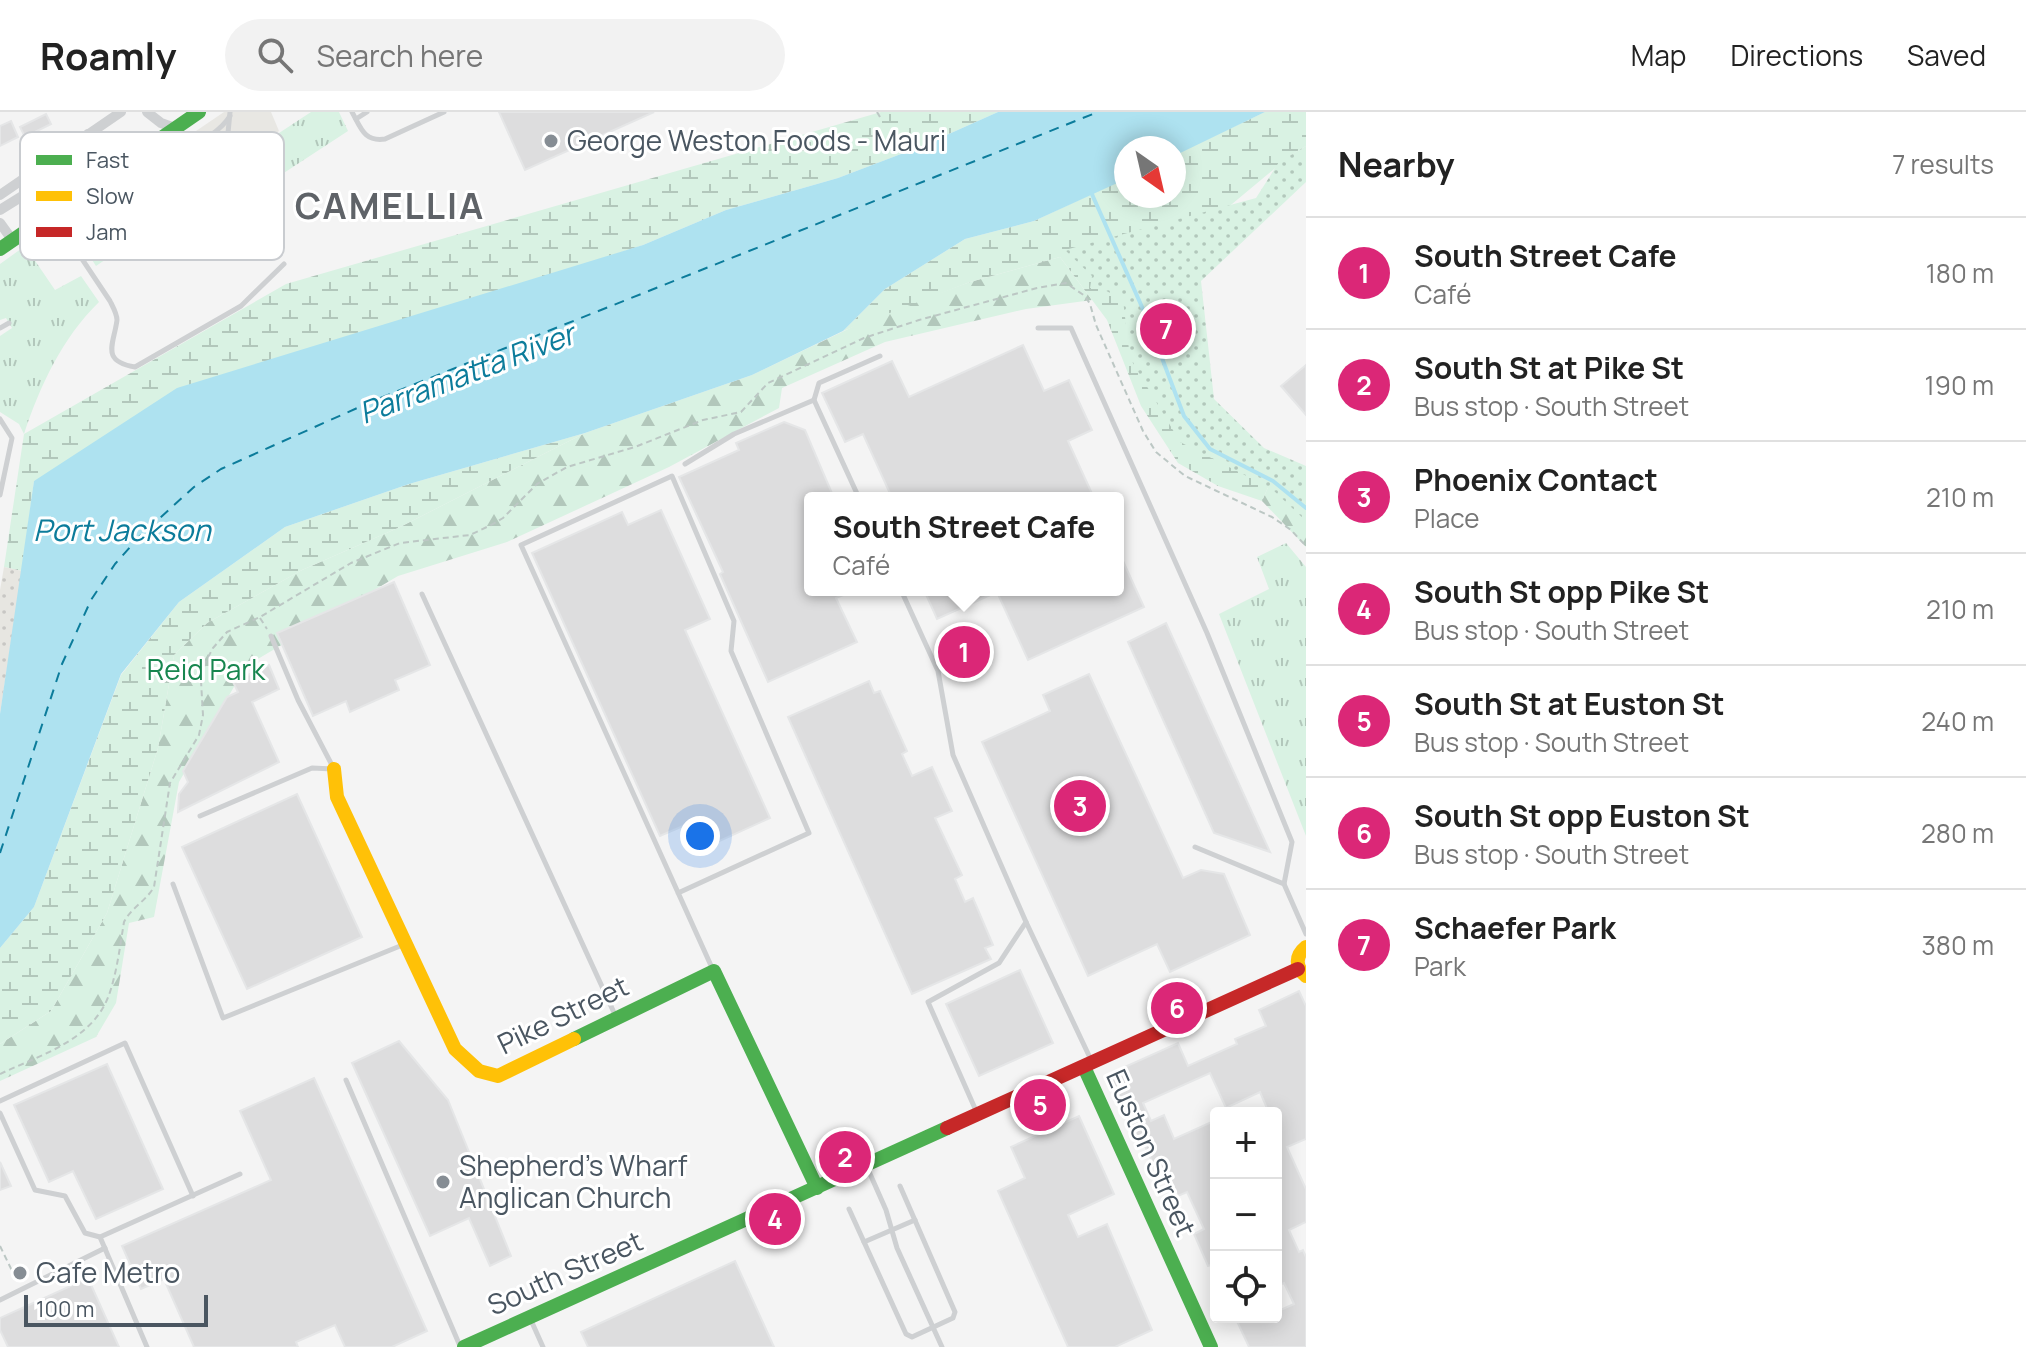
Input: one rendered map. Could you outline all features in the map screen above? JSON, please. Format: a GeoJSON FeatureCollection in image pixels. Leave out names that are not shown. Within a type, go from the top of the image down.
{"type":"FeatureCollection","features":[{"type":"Feature","properties":{"kind":"street"},"geometry":{"type":"LineString","coordinates":[[91,132],[121,112]]}},
{"type":"Feature","properties":{"kind":"street"},"geometry":{"type":"LineString","coordinates":[[147,112],[161,123],[175,128]]}},
{"type":"Feature","properties":{"kind":"street"},"geometry":{"type":"LineString","coordinates":[[169,132],[199,112]]}},
{"type":"Feature","properties":{"kind":"street"},"geometry":{"type":"LineString","coordinates":[[0,195],[20,181]]}},
{"type":"Feature","properties":{"kind":"street"},"geometry":{"type":"LineString","coordinates":[[0,210],[20,198]]}},
{"type":"Feature","properties":{"kind":"street"},"geometry":{"type":"LineString","coordinates":[[0,223],[6,245]]}},
{"type":"Feature","properties":{"kind":"street","name":"Pike Street"},"geometry":{"type":"LineString","coordinates":[[334,769],[337,797],[455,1049],[479,1071],[498,1076],[714,971]]}},
{"type":"Feature","properties":{"kind":"street"},"geometry":{"type":"LineString","coordinates":[[1302,973],[1298,955],[1306,947]]}},
{"type":"Feature","properties":{"kind":"street"},"geometry":{"type":"LineString","coordinates":[[714,971],[817,1188]]}},
{"type":"Feature","properties":{"kind":"street","name":"South Street"},"geometry":{"type":"LineString","coordinates":[[462,1347],[1088,1065],[1302,973]]}},
{"type":"Feature","properties":{"kind":"street","name":"Euston Street"},"geometry":{"type":"LineString","coordinates":[[1088,1065],[1211,1347]]}},
{"type":"Feature","properties":{"kind":"lane"},"geometry":{"type":"LineString","coordinates":[[352,112],[366,137],[375,140],[385,139],[444,112]]}},
{"type":"Feature","properties":{"kind":"lane"},"geometry":{"type":"LineString","coordinates":[[356,119],[367,112]]}},
{"type":"Feature","properties":{"kind":"lane"},"geometry":{"type":"LineString","coordinates":[[213,132],[230,113]]}},
{"type":"Feature","properties":{"kind":"lane"},"geometry":{"type":"LineString","coordinates":[[82,260],[118,317],[111,351],[116,360],[135,367],[241,306],[284,264]]}},
{"type":"Feature","properties":{"kind":"lane"},"geometry":{"type":"LineString","coordinates":[[0,328],[9,323]]}},
{"type":"Feature","properties":{"kind":"lane"},"geometry":{"type":"LineString","coordinates":[[1038,328],[1071,328],[1207,633],[1292,842],[1284,884],[1306,934]]}},
{"type":"Feature","properties":{"kind":"lane"},"geometry":{"type":"LineString","coordinates":[[856,492],[814,400],[819,383],[880,356]]}},
{"type":"Feature","properties":{"kind":"lane"},"geometry":{"type":"LineString","coordinates":[[685,464],[734,434],[814,400]]}},
{"type":"Feature","properties":{"kind":"lane"},"geometry":{"type":"LineString","coordinates":[[0,419],[12,438],[0,495]]}},
{"type":"Feature","properties":{"kind":"lane"},"geometry":{"type":"LineString","coordinates":[[678,893],[809,833],[731,651],[734,621],[672,476],[521,545],[678,893],[714,971]]}},
{"type":"Feature","properties":{"kind":"lane"},"geometry":{"type":"LineString","coordinates":[[422,594],[616,1018]]}},
{"type":"Feature","properties":{"kind":"lane"},"geometry":{"type":"LineString","coordinates":[[904,596],[938,671],[953,755],[1088,1065]]}},
{"type":"Feature","properties":{"kind":"lane"},"geometry":{"type":"LineString","coordinates":[[271,636],[298,700],[334,769]]}},
{"type":"Feature","properties":{"kind":"lane"},"geometry":{"type":"LineString","coordinates":[[200,816],[312,768],[334,769]]}},
{"type":"Feature","properties":{"kind":"lane"},"geometry":{"type":"LineString","coordinates":[[1195,847],[1284,884]]}},
{"type":"Feature","properties":{"kind":"lane"},"geometry":{"type":"LineString","coordinates":[[173,884],[223,1018],[406,944]]}},
{"type":"Feature","properties":{"kind":"lane"},"geometry":{"type":"LineString","coordinates":[[978,1114],[928,1002],[999,963],[1026,922]]}},
{"type":"Feature","properties":{"kind":"lane"},"geometry":{"type":"LineString","coordinates":[[0,1101],[125,1043],[193,1196]]}},
{"type":"Feature","properties":{"kind":"lane"},"geometry":{"type":"LineString","coordinates":[[346,1080],[462,1347]]}},
{"type":"Feature","properties":{"kind":"lane"},"geometry":{"type":"LineString","coordinates":[[0,1113],[35,1190],[65,1196],[85,1233],[100,1237],[240,1174]]}},
{"type":"Feature","properties":{"kind":"lane"},"geometry":{"type":"LineString","coordinates":[[866,1166],[893,1230],[897,1248],[942,1347]]}},
{"type":"Feature","properties":{"kind":"lane"},"geometry":{"type":"LineString","coordinates":[[849,1209],[906,1334],[912,1337],[953,1318],[955,1312],[900,1186]]}},
{"type":"Feature","properties":{"kind":"lane"},"geometry":{"type":"LineString","coordinates":[[864,1242],[915,1220]]}},
{"type":"Feature","properties":{"kind":"lane"},"geometry":{"type":"LineString","coordinates":[[100,1237],[147,1347]]}},
{"type":"Feature","properties":{"kind":"lane"},"geometry":{"type":"LineString","coordinates":[[0,1300],[105,1248]]}},
{"type":"Feature","properties":{"kind":"lane"},"geometry":{"type":"LineString","coordinates":[[530,1317],[543,1347]]}},
{"type":"Feature","properties":{"kind":"path"},"geometry":{"type":"LineString","coordinates":[[877,112],[880,117]]}},
{"type":"Feature","properties":{"kind":"path"},"geometry":{"type":"LineString","coordinates":[[0,1074],[71,1041],[87,1029],[99,1014],[113,979],[124,922],[128,914],[147,899],[154,887],[170,783],[199,735],[203,715],[201,681],[205,663],[227,632],[260,617],[363,558],[400,543],[470,535],[491,525],[503,518],[537,484],[567,467],[635,447],[703,420],[741,412],[768,383],[864,338],[919,320],[1066,283],[1090,304],[1096,325],[1143,431],[1156,452],[1171,467],[1198,483],[1272,517],[1291,530],[1306,546]]}},
{"type":"Feature","properties":{"kind":"path"},"geometry":{"type":"LineString","coordinates":[[260,617],[271,636]]}},
{"type":"Feature","properties":{"kind":"path"},"geometry":{"type":"LineString","coordinates":[[0,1246],[20,1289]]}},
{"type":"Feature","properties":{"kind":"shaded area"},"geometry":{"type":"Polygon","coordinates":[[[224,112],[271,112],[279,131],[278,132],[195,132],[224,112]]]}},
{"type":"Feature","properties":{"kind":"green space"},"geometry":{"type":"Polygon","coordinates":[[[311,112],[339,112],[348,131],[284,173],[284,132],[281,132],[311,112]]]}},
{"type":"Feature","properties":{"kind":"green space"},"geometry":{"type":"Polygon","coordinates":[[[881,112],[998,112],[922,146],[838,178],[726,210],[34,481],[22,571],[4,567],[24,434],[286,284],[881,112]]]}},
{"type":"Feature","properties":{"kind":"green space"},"geometry":{"type":"Polygon","coordinates":[[[1265,112],[1306,112],[1306,146],[1226,209],[1193,260],[1200,391],[1273,476],[1262,501],[1218,486],[1178,463],[1141,406],[1107,320],[1060,257],[970,282],[843,331],[885,289],[965,239],[1034,221],[1114,184],[1114,208],[1186,208],[1186,149],[1265,112]]]}},
{"type":"Feature","properties":{"kind":"green space"},"geometry":{"type":"Polygon","coordinates":[[[1306,146],[1306,182],[1201,281],[1214,399],[1264,448],[1306,466],[1306,521],[1272,489],[1180,442],[1130,358],[1123,300],[1101,288],[1090,288],[1092,276],[1065,250],[1256,198],[1279,162],[1306,146]]]}},
{"type":"Feature","properties":{"kind":"green space"},"geometry":{"type":"Polygon","coordinates":[[[20,250],[20,260],[35,260],[55,290],[81,276],[99,302],[63,347],[37,398],[24,434],[19,424],[0,412],[0,336],[12,328],[6,318],[0,320],[0,264],[20,250]]]}},
{"type":"Feature","properties":{"kind":"green space","name":"Reid Park"},"geometry":{"type":"Polygon","coordinates":[[[1060,257],[1092,300],[1026,309],[885,342],[782,388],[779,408],[669,467],[507,542],[398,576],[246,666],[179,782],[154,917],[129,923],[116,1003],[96,1037],[0,1081],[0,1044],[51,1011],[107,913],[158,748],[174,655],[207,623],[302,570],[400,527],[585,433],[752,375],[869,319],[970,282],[1060,257]]]}},
{"type":"Feature","properties":{"kind":"green space"},"geometry":{"type":"Polygon","coordinates":[[[585,433],[400,527],[302,570],[207,623],[174,655],[158,748],[107,913],[51,1011],[0,1044],[0,948],[34,907],[121,675],[179,602],[285,527],[409,484],[585,433]]]}},
{"type":"Feature","properties":{"kind":"green space"},"geometry":{"type":"Polygon","coordinates":[[[1273,476],[1306,490],[1306,547],[1262,501],[1273,476]]]}},
{"type":"Feature","properties":{"kind":"green space"},"geometry":{"type":"Polygon","coordinates":[[[1286,543],[1306,567],[1306,836],[1219,614],[1269,589],[1257,557],[1286,543]]]}},
{"type":"Feature","properties":{"kind":"sand"},"geometry":{"type":"Polygon","coordinates":[[[4,567],[22,571],[0,714],[0,590],[4,567]]]}},
{"type":"Feature","properties":{"kind":"water","name":"Port Jackson"},"geometry":{"type":"Polygon","coordinates":[[[998,112],[1265,112],[1186,150],[1186,136],[1114,136],[1114,184],[1034,221],[965,239],[885,289],[843,331],[752,375],[585,433],[409,484],[285,527],[179,602],[121,674],[34,907],[0,948],[0,714],[34,481],[177,388],[643,245],[726,210],[838,178],[922,146],[998,112]]]}},
{"type":"Feature","properties":{"kind":"building","name":"George Weston Foods - Mauri"},"geometry":{"type":"Polygon","coordinates":[[[499,112],[654,112],[525,170],[499,112]]]}},
{"type":"Feature","properties":{"kind":"building"},"geometry":{"type":"Polygon","coordinates":[[[46,114],[51,124],[35,132],[22,132],[20,127],[46,114]]]}},
{"type":"Feature","properties":{"kind":"building"},"geometry":{"type":"Polygon","coordinates":[[[11,121],[18,137],[0,146],[0,126],[11,121]]]}},
{"type":"Feature","properties":{"kind":"building"},"geometry":{"type":"Polygon","coordinates":[[[1023,345],[1044,391],[1069,380],[1092,430],[1068,441],[1091,492],[889,492],[863,434],[845,442],[822,393],[892,361],[909,397],[1023,345]]]}},
{"type":"Feature","properties":{"kind":"building"},"geometry":{"type":"Polygon","coordinates":[[[1306,365],[1306,415],[1281,386],[1306,365]]]}},
{"type":"Feature","properties":{"kind":"building"},"geometry":{"type":"Polygon","coordinates":[[[784,422],[805,430],[831,492],[804,492],[804,596],[841,596],[836,598],[857,642],[768,682],[720,574],[723,572],[679,477],[739,450],[736,443],[784,422]]]}},
{"type":"Feature","properties":{"kind":"building"},"geometry":{"type":"Polygon","coordinates":[[[661,510],[710,619],[685,630],[770,818],[702,849],[690,823],[660,836],[532,553],[622,512],[628,525],[661,510]]]}},
{"type":"Feature","properties":{"kind":"building"},"geometry":{"type":"Polygon","coordinates":[[[1124,563],[1144,607],[1028,660],[999,596],[1124,596],[1124,563]]]}},
{"type":"Feature","properties":{"kind":"building"},"geometry":{"type":"Polygon","coordinates":[[[394,582],[430,665],[395,680],[399,690],[350,712],[346,701],[313,716],[277,633],[394,582]]]}},
{"type":"Feature","properties":{"kind":"building"},"geometry":{"type":"Polygon","coordinates":[[[927,596],[988,596],[937,619],[927,596]]]}},
{"type":"Feature","properties":{"kind":"building"},"geometry":{"type":"Polygon","coordinates":[[[1166,623],[1270,852],[1214,833],[1128,642],[1166,623]]]}},
{"type":"Feature","properties":{"kind":"building"},"geometry":{"type":"Polygon","coordinates":[[[974,636],[983,654],[964,663],[961,656],[950,661],[945,649],[974,636]]]}},
{"type":"Feature","properties":{"kind":"building"},"geometry":{"type":"Polygon","coordinates":[[[269,665],[279,689],[252,702],[279,762],[178,812],[179,794],[188,782],[183,771],[227,697],[238,692],[233,682],[269,665]]]}},
{"type":"Feature","properties":{"kind":"building"},"geometry":{"type":"Polygon","coordinates":[[[1089,674],[1183,878],[1201,870],[1224,874],[1250,935],[1170,972],[1157,944],[1088,976],[982,742],[1050,711],[1043,695],[1089,674]]]}},
{"type":"Feature","properties":{"kind":"building"},"geometry":{"type":"Polygon","coordinates":[[[869,681],[874,693],[880,691],[907,751],[902,754],[912,776],[932,767],[952,811],[935,818],[962,875],[955,879],[965,902],[973,898],[993,945],[985,948],[991,959],[912,994],[788,717],[869,681]]]}},
{"type":"Feature","properties":{"kind":"building"},"geometry":{"type":"Polygon","coordinates":[[[297,794],[362,937],[247,989],[182,847],[297,794]]]}},
{"type":"Feature","properties":{"kind":"building"},"geometry":{"type":"Polygon","coordinates":[[[1020,970],[1053,1043],[979,1076],[946,1004],[1020,970]]]}},
{"type":"Feature","properties":{"kind":"building"},"geometry":{"type":"Polygon","coordinates":[[[1299,991],[1306,1006],[1306,1139],[1287,1147],[1306,1189],[1306,1222],[1289,1230],[1299,1252],[1303,1250],[1306,1257],[1306,1347],[1249,1347],[1238,1323],[1282,1323],[1282,1309],[1294,1304],[1282,1284],[1282,1107],[1266,1107],[1260,1092],[1226,1107],[1210,1073],[1143,1103],[1151,1121],[1164,1115],[1174,1139],[1210,1123],[1208,1266],[1194,1234],[1204,1229],[1187,1192],[1178,1196],[1166,1170],[1158,1174],[1145,1146],[1140,1148],[1107,1075],[1178,1043],[1188,1066],[1237,1044],[1235,1039],[1266,1026],[1259,1010],[1299,991]]]}},
{"type":"Feature","properties":{"kind":"building","name":"Shepherd's Wharf Anglican Church"},"geometry":{"type":"Polygon","coordinates":[[[399,1041],[448,1100],[511,1256],[490,1266],[469,1218],[430,1236],[352,1063],[399,1041]]]}},
{"type":"Feature","properties":{"kind":"building"},"geometry":{"type":"Polygon","coordinates":[[[107,1064],[163,1189],[96,1219],[73,1171],[49,1182],[14,1105],[107,1064]]]}},
{"type":"Feature","properties":{"kind":"building"},"geometry":{"type":"Polygon","coordinates":[[[314,1078],[427,1331],[392,1347],[345,1347],[335,1325],[296,1342],[298,1347],[194,1347],[164,1279],[141,1289],[122,1246],[271,1180],[240,1111],[314,1078]]]}},
{"type":"Feature","properties":{"kind":"building"},"geometry":{"type":"Polygon","coordinates":[[[1079,1116],[1114,1194],[1068,1215],[1078,1237],[1107,1224],[1152,1330],[1115,1347],[1068,1347],[998,1191],[1025,1178],[1011,1147],[1079,1116]]]}},
{"type":"Feature","properties":{"kind":"building"},"geometry":{"type":"Polygon","coordinates":[[[0,1162],[11,1186],[0,1190],[0,1162]]]}},
{"type":"Feature","properties":{"kind":"building"},"geometry":{"type":"Polygon","coordinates":[[[735,1261],[774,1347],[588,1347],[581,1332],[735,1261]]]}},
{"type":"Feature","properties":{"kind":"building"},"geometry":{"type":"Polygon","coordinates":[[[88,1278],[119,1347],[8,1347],[0,1330],[0,1318],[88,1278]]]}},
{"type":"Feature","properties":{"kind":"waterway"},"geometry":{"type":"LineString","coordinates":[[1091,192],[1146,316],[1184,416],[1210,449],[1273,481],[1306,508]]}},
{"type":"Feature","properties":{"kind":"ferry route"},"geometry":{"type":"LineString","coordinates":[[0,853],[62,664],[91,600],[115,564],[140,536],[194,487],[221,469],[375,400],[1098,112]]}},
{"type":"Feature","properties":{"kind":"traffic: fast"},"geometry":{"type":"LineString","coordinates":[[170,132],[199,112]]}},
{"type":"Feature","properties":{"kind":"traffic: fast"},"geometry":{"type":"LineString","coordinates":[[0,249],[20,235]]}},
{"type":"Feature","properties":{"kind":"traffic: fast"},"geometry":{"type":"LineString","coordinates":[[574,1039],[714,971],[817,1188]]}},
{"type":"Feature","properties":{"kind":"traffic: fast"},"geometry":{"type":"LineString","coordinates":[[1084,1067],[1211,1347]]}},
{"type":"Feature","properties":{"kind":"traffic: fast"},"geometry":{"type":"LineString","coordinates":[[464,1347],[947,1128]]}},
{"type":"Feature","properties":{"kind":"traffic: slow"},"geometry":{"type":"LineString","coordinates":[[334,769],[337,797],[455,1049],[479,1071],[498,1076],[574,1039]]}},
{"type":"Feature","properties":{"kind":"traffic: slow"},"geometry":{"type":"LineString","coordinates":[[1306,947],[1298,962],[1306,976]]}},
{"type":"Feature","properties":{"kind":"traffic: jam"},"geometry":{"type":"LineString","coordinates":[[947,1128],[1298,969]]}},
{"type":"Feature","properties":{"kind":"place","name":"George Weston Foods - Mauri"},"geometry":{"type":"Point","coordinates":[551,141]}},
{"type":"Feature","properties":{"kind":"place","name":"Schaefer Park"},"geometry":{"type":"Point","coordinates":[1166,329]}},
{"type":"Feature","properties":{"kind":"place","name":"South Street Cafe"},"geometry":{"type":"Point","coordinates":[964,652]}},
{"type":"Feature","properties":{"kind":"place","name":"Phoenix Contact"},"geometry":{"type":"Point","coordinates":[1080,806]}},
{"type":"Feature","properties":{"kind":"place","name":"South St opp Euston St"},"geometry":{"type":"Point","coordinates":[1177,1008]}},
{"type":"Feature","properties":{"kind":"place","name":"South St at Euston St"},"geometry":{"type":"Point","coordinates":[1040,1105]}},
{"type":"Feature","properties":{"kind":"place","name":"South St at Pike St"},"geometry":{"type":"Point","coordinates":[845,1157]}},
{"type":"Feature","properties":{"kind":"place","name":"Shepherd's Wharf Anglican Church"},"geometry":{"type":"Point","coordinates":[443,1182]}},
{"type":"Feature","properties":{"kind":"place","name":"South St opp Pike St"},"geometry":{"type":"Point","coordinates":[775,1219]}},
{"type":"Feature","properties":{"kind":"place","name":"Cafe Metro"},"geometry":{"type":"Point","coordinates":[20,1273]}},
{"type":"Feature","properties":{"kind":"district","name":"CAMELLIA"},"geometry":{"type":"Point","coordinates":[390,206]}},
{"type":"Feature","properties":{"kind":"water label","name":"Parramatta River"},"geometry":{"type":"Point","coordinates":[467,374]}}]}
